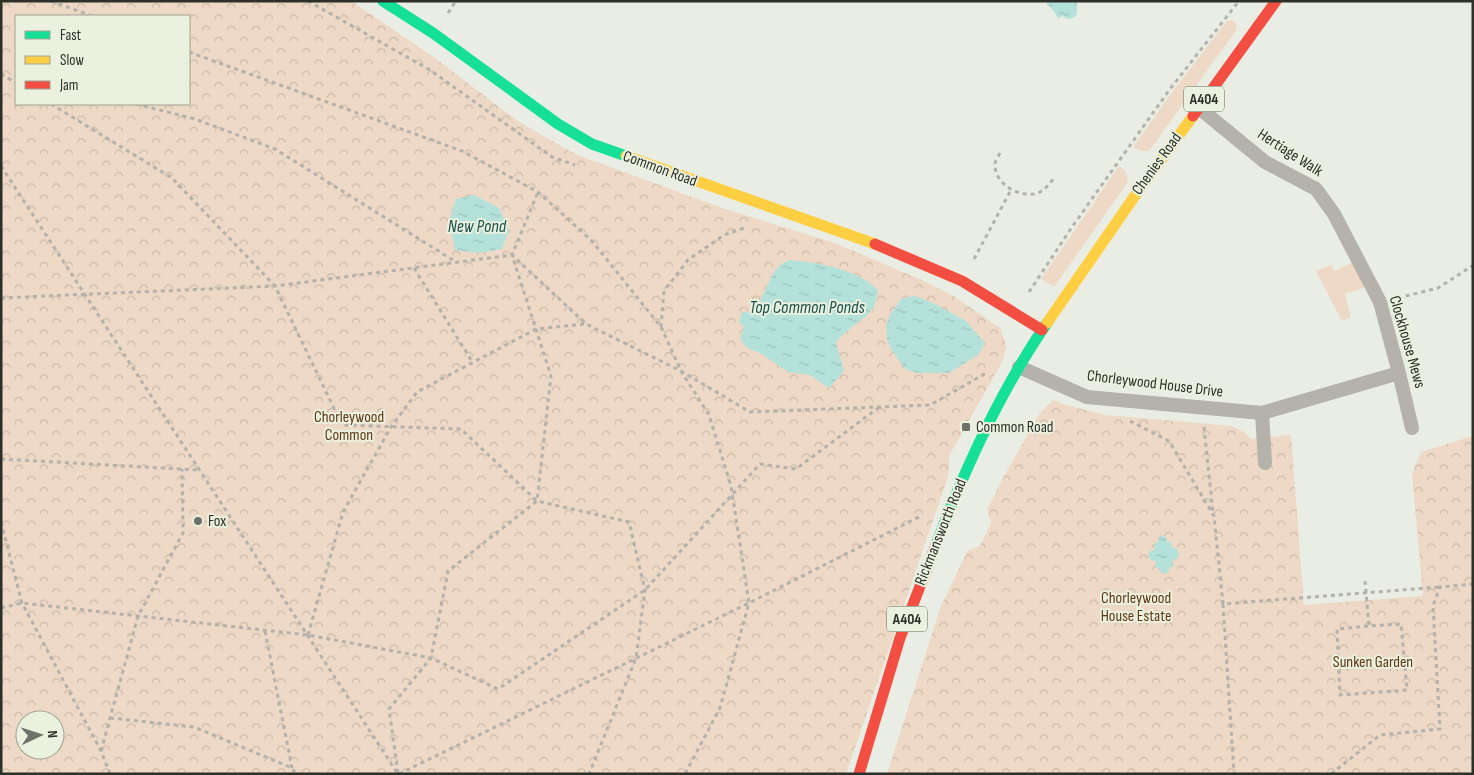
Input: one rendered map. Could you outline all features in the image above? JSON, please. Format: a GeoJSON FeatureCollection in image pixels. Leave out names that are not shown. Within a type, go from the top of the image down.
{"type":"FeatureCollection","features":[{"type":"Feature","properties":{"kind":"main road","name":"Common Road"},"geometry":{"type":"LineString","coordinates":[[383,1],[433,33],[558,124],[592,144],[730,194],[807,218],[894,251],[962,281],[1042,330]]}},
{"type":"Feature","properties":{"kind":"main road","name":"Chenies Road"},"geometry":{"type":"LineString","coordinates":[[1042,330],[1198,107],[1276,1]]}},
{"type":"Feature","properties":{"kind":"main road","name":"Rickmansworth Road"},"geometry":{"type":"LineString","coordinates":[[859,774],[900,638],[966,468],[1019,367],[1042,330]]}},
{"type":"Feature","properties":{"kind":"lane","name":"Hertiage Walk"},"geometry":{"type":"LineString","coordinates":[[1198,107],[1265,162],[1316,189],[1334,214]]}},
{"type":"Feature","properties":{"kind":"lane","name":"Clockhouse Mews"},"geometry":{"type":"LineString","coordinates":[[1334,214],[1380,302],[1400,373],[1412,428]]}},
{"type":"Feature","properties":{"kind":"lane","name":"Chorleywood House Drive"},"geometry":{"type":"LineString","coordinates":[[1019,367],[1087,397],[1262,413],[1400,373]]}},
{"type":"Feature","properties":{"kind":"lane"},"geometry":{"type":"LineString","coordinates":[[1262,413],[1265,463]]}},
{"type":"Feature","properties":{"kind":"path"},"geometry":{"type":"LineString","coordinates":[[51,1],[89,15]]}},
{"type":"Feature","properties":{"kind":"path"},"geometry":{"type":"LineString","coordinates":[[1015,313],[1072,227],[1170,89],[1239,1]]}},
{"type":"Feature","properties":{"kind":"path"},"geometry":{"type":"LineString","coordinates":[[190,52],[462,151],[538,192],[592,241],[661,327],[681,371],[709,415],[733,494],[749,603],[720,708],[685,774]]}},
{"type":"Feature","properties":{"kind":"path"},"geometry":{"type":"LineString","coordinates":[[1,74],[15,82]]}},
{"type":"Feature","properties":{"kind":"path"},"geometry":{"type":"LineString","coordinates":[[53,105],[172,178],[275,286],[342,425],[461,430],[537,501],[629,522],[645,590],[636,658],[589,774]]}},
{"type":"Feature","properties":{"kind":"path"},"geometry":{"type":"LineString","coordinates":[[140,105],[195,119],[275,149],[456,262]]}},
{"type":"Feature","properties":{"kind":"path"},"geometry":{"type":"LineString","coordinates":[[1000,153],[995,163],[997,172],[1011,190],[1030,194],[1039,193],[1055,177]]}},
{"type":"Feature","properties":{"kind":"path"},"geometry":{"type":"LineString","coordinates":[[1,166],[398,774]]}},
{"type":"Feature","properties":{"kind":"path"},"geometry":{"type":"LineString","coordinates":[[962,281],[1011,190]]}},
{"type":"Feature","properties":{"kind":"path"},"geometry":{"type":"LineString","coordinates":[[398,774],[389,709],[431,658],[448,571],[537,501],[551,376],[512,255],[538,192]]}},
{"type":"Feature","properties":{"kind":"path"},"geometry":{"type":"LineString","coordinates":[[661,327],[664,291],[688,260],[724,235],[752,225]]}},
{"type":"Feature","properties":{"kind":"path"},"geometry":{"type":"LineString","coordinates":[[1,298],[275,286],[512,255]]}},
{"type":"Feature","properties":{"kind":"path"},"geometry":{"type":"LineString","coordinates":[[512,255],[586,324],[681,371],[750,412],[930,405],[989,371]]}},
{"type":"Feature","properties":{"kind":"path"},"geometry":{"type":"LineString","coordinates":[[1380,302],[1438,288],[1472,266],[1473,269]]}},
{"type":"Feature","properties":{"kind":"path"},"geometry":{"type":"LineString","coordinates":[[414,268],[473,362]]}},
{"type":"Feature","properties":{"kind":"path"},"geometry":{"type":"LineString","coordinates":[[308,635],[343,512],[392,427],[417,392],[536,329],[586,324]]}},
{"type":"Feature","properties":{"kind":"path"},"geometry":{"type":"LineString","coordinates":[[1,608],[22,604],[308,635],[431,658],[498,689],[645,590],[760,464],[796,469],[880,407]]}},
{"type":"Feature","properties":{"kind":"path"},"geometry":{"type":"LineString","coordinates":[[1202,408],[1223,604],[1234,774]]}},
{"type":"Feature","properties":{"kind":"path"},"geometry":{"type":"LineString","coordinates":[[1128,419],[1169,441],[1214,516]]}},
{"type":"Feature","properties":{"kind":"path"},"geometry":{"type":"LineString","coordinates":[[1,459],[199,470]]}},
{"type":"Feature","properties":{"kind":"path"},"geometry":{"type":"LineString","coordinates":[[101,751],[138,616],[183,533],[182,469]]}},
{"type":"Feature","properties":{"kind":"path"},"geometry":{"type":"LineString","coordinates":[[398,774],[749,603],[953,500]]}},
{"type":"Feature","properties":{"kind":"path"},"geometry":{"type":"LineString","coordinates":[[1,522],[22,604],[101,751],[110,774]]}},
{"type":"Feature","properties":{"kind":"path"},"geometry":{"type":"LineString","coordinates":[[1365,581],[1369,626]]}},
{"type":"Feature","properties":{"kind":"path"},"geometry":{"type":"LineString","coordinates":[[1223,604],[1473,584]]}},
{"type":"Feature","properties":{"kind":"path"},"geometry":{"type":"LineString","coordinates":[[1331,774],[1380,735],[1440,729],[1433,606],[1440,587]]}},
{"type":"Feature","properties":{"kind":"path"},"geometry":{"type":"LineString","coordinates":[[1401,624],[1407,690],[1340,694],[1337,629],[1369,626],[1401,624]]}},
{"type":"Feature","properties":{"kind":"path"},"geometry":{"type":"LineString","coordinates":[[265,630],[292,768],[296,774]]}},
{"type":"Feature","properties":{"kind":"path"},"geometry":{"type":"LineString","coordinates":[[110,718],[194,727],[292,768]]}},
{"type":"Feature","properties":{"kind":"green space","name":"Chorleywood Common"},"geometry":{"type":"Polygon","coordinates":[[[1,1],[351,1],[435,58],[519,122],[575,154],[722,208],[835,243],[926,282],[955,297],[1000,328],[1006,349],[1002,362],[949,456],[947,480],[846,774],[1,774],[1,1]]]}},
{"type":"Feature","properties":{"kind":"green space"},"geometry":{"type":"Polygon","coordinates":[[[1227,21],[1235,22],[1237,27],[1235,32],[1149,151],[1142,151],[1133,147],[1173,91],[1227,21]]]}},
{"type":"Feature","properties":{"kind":"green space"},"geometry":{"type":"Polygon","coordinates":[[[1119,166],[1126,173],[1128,182],[1054,287],[1041,279],[1119,166]]]}},
{"type":"Feature","properties":{"kind":"green space"},"geometry":{"type":"Polygon","coordinates":[[[1352,263],[1366,287],[1345,294],[1351,317],[1342,321],[1316,271],[1331,265],[1335,271],[1352,263]]]}},
{"type":"Feature","properties":{"kind":"green space","name":"Chorleywood House Estate"},"geometry":{"type":"Polygon","coordinates":[[[1053,400],[1106,415],[1231,426],[1244,432],[1251,439],[1291,435],[1304,605],[1423,596],[1412,474],[1421,452],[1473,436],[1473,774],[887,774],[941,606],[968,550],[979,547],[992,522],[988,515],[988,508],[1003,478],[1040,413],[1053,400]]]}},
{"type":"Feature","properties":{"kind":"water"},"geometry":{"type":"Polygon","coordinates":[[[1047,1],[1077,1],[1077,14],[1074,18],[1067,19],[1063,16],[1058,18],[1047,4],[1047,1]]]}},
{"type":"Feature","properties":{"kind":"water","name":"New Pond"},"geometry":{"type":"Polygon","coordinates":[[[474,195],[499,208],[509,230],[502,249],[478,253],[455,250],[449,220],[456,199],[474,195]]]}},
{"type":"Feature","properties":{"kind":"water","name":"Top Common Ponds"},"geometry":{"type":"Polygon","coordinates":[[[789,260],[825,265],[848,272],[859,276],[878,290],[875,304],[870,312],[844,333],[836,343],[844,371],[829,388],[810,375],[788,372],[760,353],[747,348],[740,339],[744,327],[739,321],[742,312],[754,313],[775,271],[780,265],[789,260]]]}},
{"type":"Feature","properties":{"kind":"water","name":"Top Common Ponds"},"geometry":{"type":"Polygon","coordinates":[[[915,296],[935,304],[966,321],[985,343],[978,355],[949,373],[917,373],[905,369],[887,340],[886,325],[891,313],[901,299],[915,296]]]}},
{"type":"Feature","properties":{"kind":"water"},"geometry":{"type":"Polygon","coordinates":[[[1162,535],[1167,538],[1167,542],[1171,542],[1172,548],[1176,548],[1179,554],[1178,558],[1173,560],[1173,567],[1169,567],[1169,571],[1165,574],[1160,572],[1160,568],[1156,568],[1156,561],[1152,561],[1148,556],[1151,550],[1155,550],[1154,543],[1158,543],[1158,538],[1162,535]]]}},
{"type":"Feature","properties":{"kind":"traffic: fast"},"geometry":{"type":"LineString","coordinates":[[383,1],[433,33],[558,124],[592,144],[626,156]]}},
{"type":"Feature","properties":{"kind":"traffic: fast"},"geometry":{"type":"LineString","coordinates":[[936,545],[971,459],[1014,376],[1047,323]]}},
{"type":"Feature","properties":{"kind":"traffic: slow"},"geometry":{"type":"LineString","coordinates":[[1047,323],[1134,197],[1193,116]]}},
{"type":"Feature","properties":{"kind":"traffic: slow"},"geometry":{"type":"LineString","coordinates":[[626,156],[875,244]]}},
{"type":"Feature","properties":{"kind":"traffic: jam"},"geometry":{"type":"LineString","coordinates":[[1193,116],[1276,1]]}},
{"type":"Feature","properties":{"kind":"traffic: jam"},"geometry":{"type":"LineString","coordinates":[[875,244],[962,281],[1042,330]]}},
{"type":"Feature","properties":{"kind":"traffic: jam"},"geometry":{"type":"LineString","coordinates":[[859,774],[900,638],[936,545]]}},
{"type":"Feature","properties":{"kind":"place","name":"Common Road"},"geometry":{"type":"Point","coordinates":[966,427]}},
{"type":"Feature","properties":{"kind":"place","name":"Fox"},"geometry":{"type":"Point","coordinates":[198,521]}},
{"type":"Feature","properties":{"kind":"park label","name":"Sunken Garden"},"geometry":{"type":"Point","coordinates":[1373,662]}}]}
